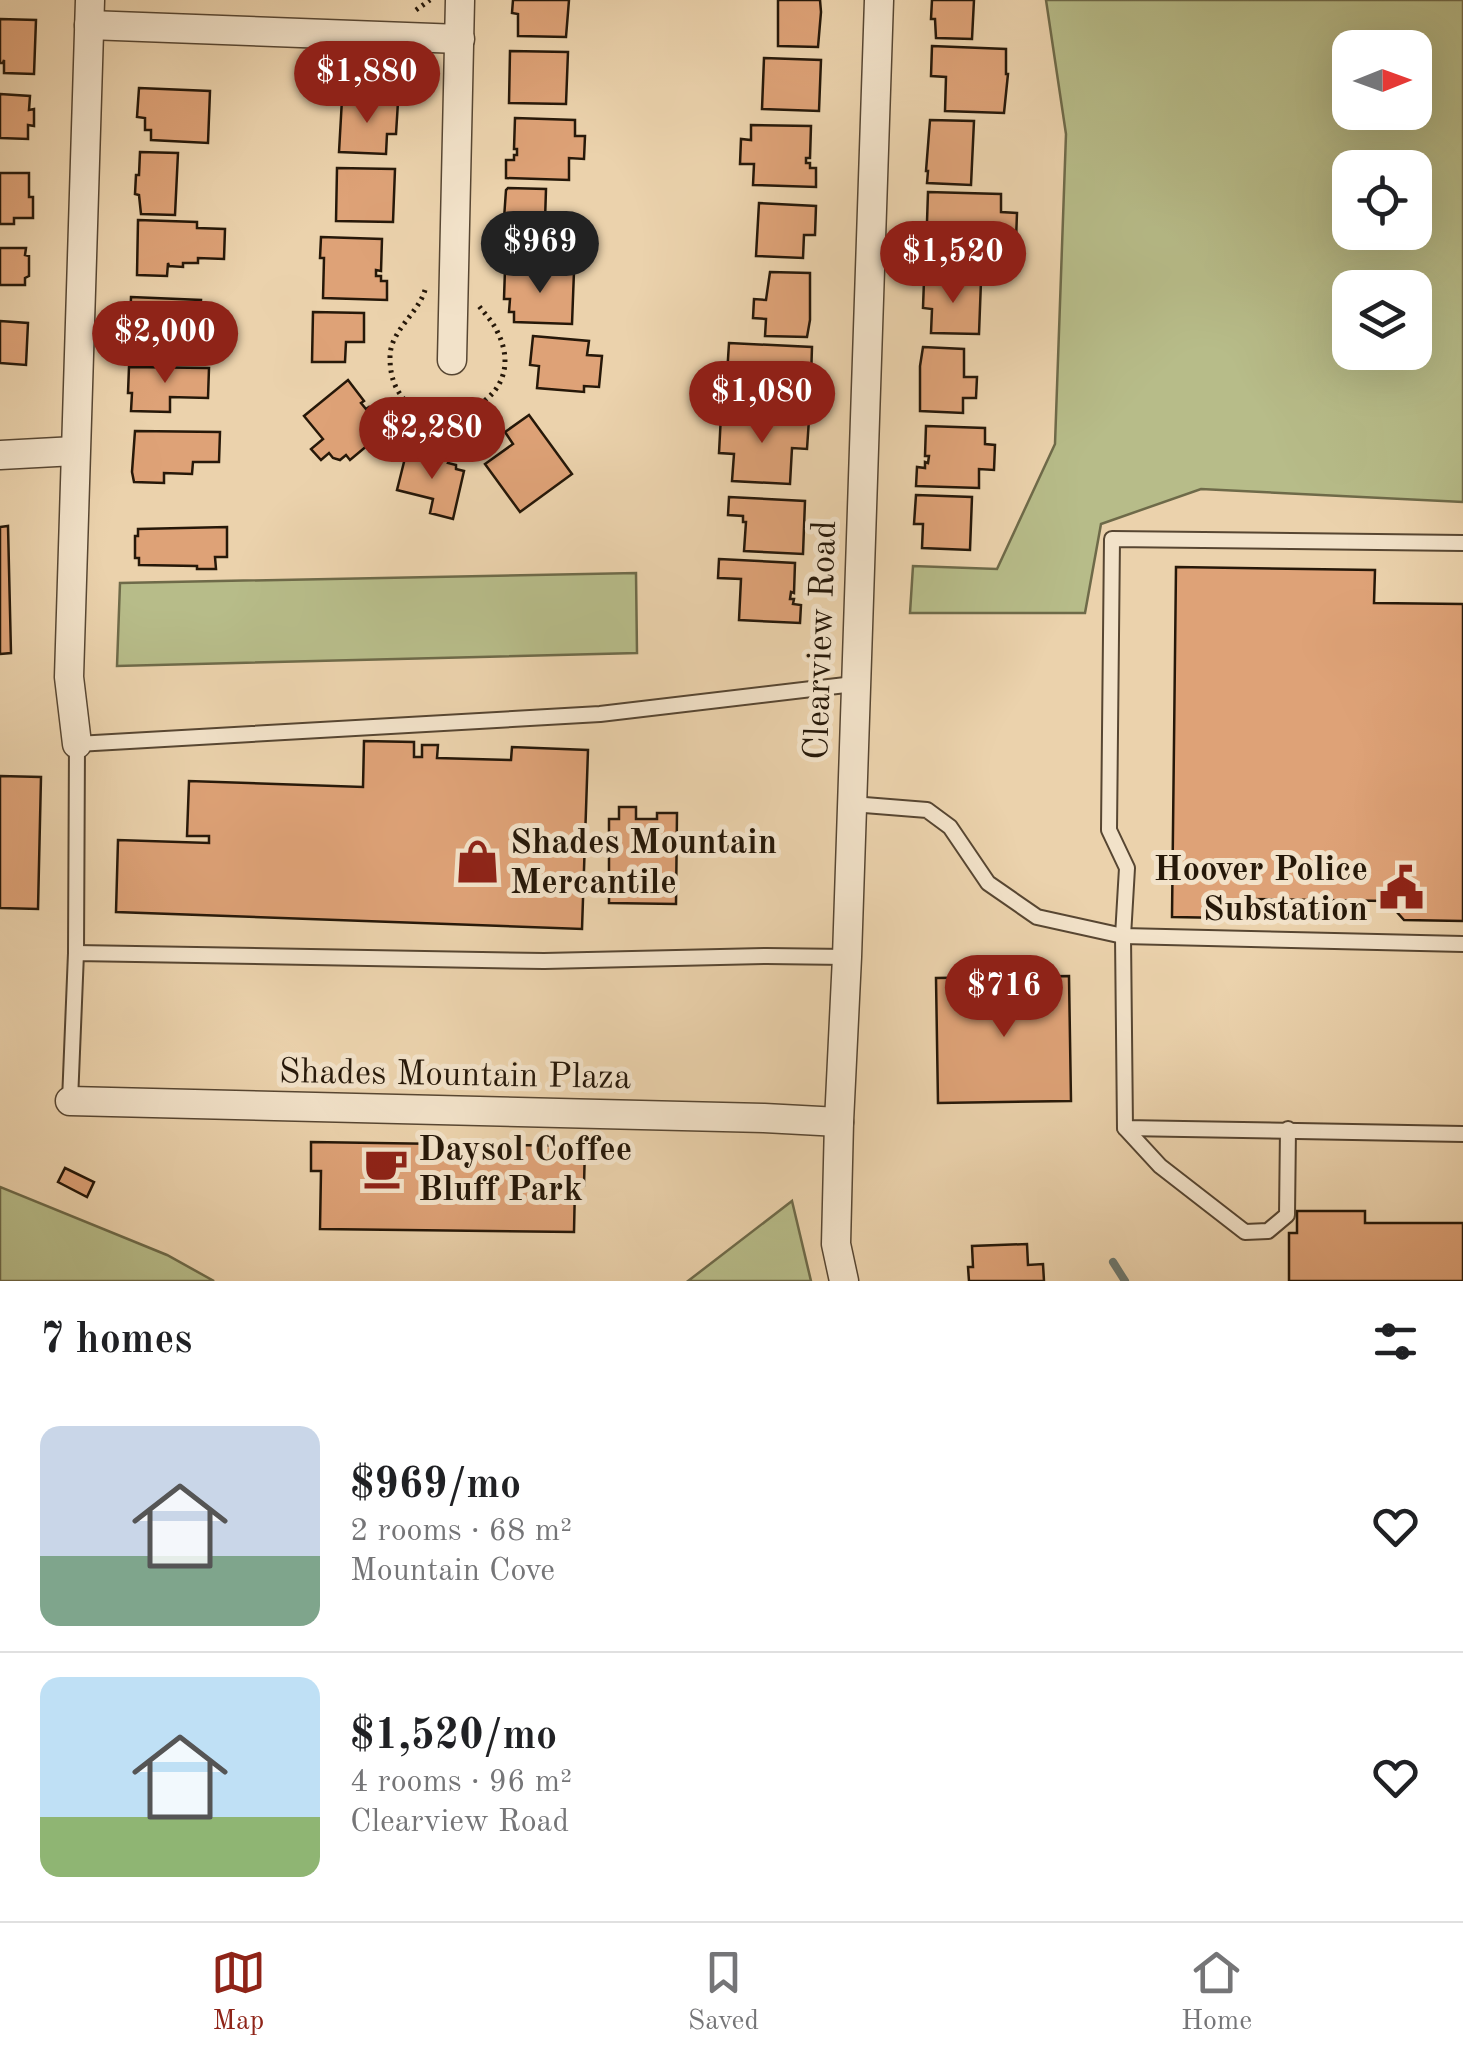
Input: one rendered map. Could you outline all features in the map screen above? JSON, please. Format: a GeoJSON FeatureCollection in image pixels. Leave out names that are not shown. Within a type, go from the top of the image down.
{"type":"FeatureCollection","features":[{"type":"Feature","properties":{"kind":"street"},"geometry":{"type":"LineString","coordinates":[[452,360],[460,0]]}},
{"type":"Feature","properties":{"kind":"street","name":"Clearview Road"},"geometry":{"type":"LineString","coordinates":[[844,1281],[836,1244],[839,1122],[879,0]]}},
{"type":"Feature","properties":{"kind":"street"},"geometry":{"type":"LineString","coordinates":[[78,744],[69,677],[89,13],[460,39]]}},
{"type":"Feature","properties":{"kind":"street"},"geometry":{"type":"LineString","coordinates":[[0,454],[76,451]]}},
{"type":"Feature","properties":{"kind":"street","name":"Shades Mountain Plaza"},"geometry":{"type":"LineString","coordinates":[[70,1101],[839,1122]]}},
{"type":"Feature","properties":{"kind":"lane"},"geometry":{"type":"LineString","coordinates":[[1288,1130],[1287,1216],[1268,1230],[1246,1232],[1160,1166],[1125,1128],[1123,936],[1127,868],[1109,830],[1112,539],[1463,543]]}},
{"type":"Feature","properties":{"kind":"lane"},"geometry":{"type":"LineString","coordinates":[[70,1101],[78,744],[600,714],[854,684]]}},
{"type":"Feature","properties":{"kind":"lane"},"geometry":{"type":"LineString","coordinates":[[852,804],[927,810],[950,828],[988,883],[1038,917],[1123,936],[1463,944]]}},
{"type":"Feature","properties":{"kind":"lane"},"geometry":{"type":"LineString","coordinates":[[76,953],[544,962],[847,957]]}},
{"type":"Feature","properties":{"kind":"lane"},"geometry":{"type":"LineString","coordinates":[[1125,1128],[1463,1134]]}},
{"type":"Feature","properties":{"kind":"path"},"geometry":{"type":"LineString","coordinates":[[403,60],[421,70],[429,81],[432,97]]}},
{"type":"Feature","properties":{"kind":"path"},"geometry":{"type":"LineString","coordinates":[[427,283],[420,305],[395,337],[390,360],[399,392],[426,412],[455,416],[469,411],[490,396],[498,384],[503,372],[501,340],[474,298]]}},
{"type":"Feature","properties":{"kind":"green space"},"geometry":{"type":"Polygon","coordinates":[[[1046,0],[1463,0],[1463,502],[1201,489],[1101,524],[1085,613],[910,613],[913,566],[997,569],[1055,444],[1066,134],[1046,0]]]}},
{"type":"Feature","properties":{"kind":"green space"},"geometry":{"type":"Polygon","coordinates":[[[636,573],[637,653],[117,666],[120,583],[636,573]]]}},
{"type":"Feature","properties":{"kind":"green space"},"geometry":{"type":"Polygon","coordinates":[[[0,1187],[167,1255],[214,1281],[0,1281],[0,1187]]]}},
{"type":"Feature","properties":{"kind":"green space"},"geometry":{"type":"Polygon","coordinates":[[[792,1201],[811,1281],[688,1281],[792,1201]]]}},
{"type":"Feature","properties":{"kind":"building"},"geometry":{"type":"Polygon","coordinates":[[[513,0],[569,0],[566,37],[518,36],[518,14],[512,13],[513,0]]]}},
{"type":"Feature","properties":{"kind":"building"},"geometry":{"type":"Polygon","coordinates":[[[778,0],[820,0],[818,47],[778,46],[778,0]]]}},
{"type":"Feature","properties":{"kind":"building"},"geometry":{"type":"Polygon","coordinates":[[[932,0],[974,0],[972,39],[936,38],[932,0]]]}},
{"type":"Feature","properties":{"kind":"building"},"geometry":{"type":"Polygon","coordinates":[[[0,19],[36,20],[34,74],[4,73],[4,60],[0,63],[0,19]]]}},
{"type":"Feature","properties":{"kind":"building"},"geometry":{"type":"Polygon","coordinates":[[[932,46],[1006,49],[1004,113],[945,111],[946,77],[931,76],[932,46]]]}},
{"type":"Feature","properties":{"kind":"building"},"geometry":{"type":"Polygon","coordinates":[[[510,51],[568,52],[566,104],[509,103],[510,51]]]}},
{"type":"Feature","properties":{"kind":"building"},"geometry":{"type":"Polygon","coordinates":[[[764,58],[821,60],[819,111],[762,109],[764,58]]]}},
{"type":"Feature","properties":{"kind":"building"},"geometry":{"type":"Polygon","coordinates":[[[139,88],[210,91],[208,143],[151,140],[151,130],[145,130],[145,118],[137,117],[139,88]]]}},
{"type":"Feature","properties":{"kind":"building"},"geometry":{"type":"Polygon","coordinates":[[[0,94],[30,96],[34,126],[28,125],[28,139],[0,138],[0,94]]]}},
{"type":"Feature","properties":{"kind":"building"},"geometry":{"type":"Polygon","coordinates":[[[342,99],[398,102],[396,134],[387,134],[386,154],[339,152],[342,99]]]}},
{"type":"Feature","properties":{"kind":"building"},"geometry":{"type":"Polygon","coordinates":[[[515,118],[575,120],[575,136],[585,136],[584,159],[569,158],[569,180],[506,178],[506,160],[514,160],[517,155],[515,118]]]}},
{"type":"Feature","properties":{"kind":"building"},"geometry":{"type":"Polygon","coordinates":[[[930,120],[974,121],[971,185],[927,183],[930,120]]]}},
{"type":"Feature","properties":{"kind":"building"},"geometry":{"type":"Polygon","coordinates":[[[751,125],[811,126],[810,158],[806,158],[806,163],[816,168],[816,187],[753,185],[754,164],[740,164],[741,139],[751,140],[751,125]]]}},
{"type":"Feature","properties":{"kind":"building"},"geometry":{"type":"Polygon","coordinates":[[[140,152],[178,153],[175,215],[141,214],[139,195],[135,194],[140,152]]]}},
{"type":"Feature","properties":{"kind":"building"},"geometry":{"type":"Polygon","coordinates":[[[337,168],[395,169],[393,222],[336,221],[337,168]]]}},
{"type":"Feature","properties":{"kind":"building"},"geometry":{"type":"Polygon","coordinates":[[[0,173],[29,173],[33,218],[14,218],[14,224],[0,224],[0,173]]]}},
{"type":"Feature","properties":{"kind":"building"},"geometry":{"type":"Polygon","coordinates":[[[508,188],[546,189],[544,253],[509,252],[507,234],[503,233],[508,188]]]}},
{"type":"Feature","properties":{"kind":"building"},"geometry":{"type":"Polygon","coordinates":[[[928,192],[1001,194],[1001,212],[1017,213],[1016,240],[1000,240],[999,260],[940,258],[941,223],[927,222],[928,192]]]}},
{"type":"Feature","properties":{"kind":"building"},"geometry":{"type":"Polygon","coordinates":[[[759,203],[816,206],[815,235],[804,235],[803,258],[756,256],[759,203]]]}},
{"type":"Feature","properties":{"kind":"building"},"geometry":{"type":"Polygon","coordinates":[[[138,220],[197,222],[197,228],[225,229],[224,259],[198,258],[198,263],[183,263],[183,267],[168,263],[167,276],[137,275],[138,220]]]}},
{"type":"Feature","properties":{"kind":"building"},"geometry":{"type":"Polygon","coordinates":[[[321,237],[382,239],[381,271],[376,270],[376,276],[387,281],[387,300],[323,298],[321,237]]]}},
{"type":"Feature","properties":{"kind":"building"},"geometry":{"type":"Polygon","coordinates":[[[0,248],[26,248],[29,276],[25,285],[0,285],[0,248]]]}},
{"type":"Feature","properties":{"kind":"building"},"geometry":{"type":"Polygon","coordinates":[[[505,269],[574,271],[572,324],[514,322],[514,312],[509,312],[510,299],[504,299],[505,269]]]}},
{"type":"Feature","properties":{"kind":"building"},"geometry":{"type":"Polygon","coordinates":[[[770,272],[810,273],[807,337],[765,336],[766,319],[753,318],[754,299],[766,300],[770,272]]]}},
{"type":"Feature","properties":{"kind":"building"},"geometry":{"type":"Polygon","coordinates":[[[924,280],[981,281],[979,334],[931,333],[932,309],[923,308],[924,280]]]}},
{"type":"Feature","properties":{"kind":"building"},"geometry":{"type":"Polygon","coordinates":[[[131,297],[201,300],[199,340],[181,339],[180,353],[140,351],[137,326],[130,326],[131,297]]]}},
{"type":"Feature","properties":{"kind":"building"},"geometry":{"type":"Polygon","coordinates":[[[313,312],[364,313],[364,342],[346,342],[345,362],[312,362],[313,312]]]}},
{"type":"Feature","properties":{"kind":"building"},"geometry":{"type":"Polygon","coordinates":[[[0,321],[28,323],[26,365],[0,363],[0,321]]]}},
{"type":"Feature","properties":{"kind":"building"},"geometry":{"type":"Polygon","coordinates":[[[533,336],[589,341],[587,355],[602,356],[599,387],[584,386],[584,392],[537,388],[539,366],[530,365],[533,336]]]}},
{"type":"Feature","properties":{"kind":"building"},"geometry":{"type":"Polygon","coordinates":[[[729,343],[812,347],[811,378],[794,378],[794,387],[781,386],[780,390],[790,391],[789,411],[742,409],[744,375],[727,375],[729,343]]]}},
{"type":"Feature","properties":{"kind":"building"},"geometry":{"type":"Polygon","coordinates":[[[923,347],[964,349],[964,377],[977,377],[976,398],[963,398],[963,413],[920,411],[923,347]]]}},
{"type":"Feature","properties":{"kind":"building"},"geometry":{"type":"Polygon","coordinates":[[[129,367],[209,368],[208,398],[170,397],[170,412],[131,411],[129,367]]]}},
{"type":"Feature","properties":{"kind":"building"},"geometry":{"type":"Polygon","coordinates":[[[348,380],[364,401],[361,403],[387,429],[350,460],[346,455],[340,460],[333,458],[329,453],[321,460],[311,449],[323,439],[304,416],[348,380]]]}},
{"type":"Feature","properties":{"kind":"building"},"geometry":{"type":"Polygon","coordinates":[[[529,415],[572,474],[520,512],[485,464],[513,444],[505,432],[529,415]]]}},
{"type":"Feature","properties":{"kind":"building"},"geometry":{"type":"Polygon","coordinates":[[[721,415],[809,419],[807,449],[792,448],[790,484],[732,481],[734,454],[719,453],[721,415]]]}},
{"type":"Feature","properties":{"kind":"building"},"geometry":{"type":"Polygon","coordinates":[[[926,426],[985,428],[985,444],[995,445],[994,470],[979,469],[979,488],[916,486],[917,467],[925,468],[925,462],[928,463],[926,426]]]}},
{"type":"Feature","properties":{"kind":"building"},"geometry":{"type":"Polygon","coordinates":[[[135,431],[220,432],[219,462],[193,462],[192,474],[164,473],[164,483],[134,482],[135,431]]]}},
{"type":"Feature","properties":{"kind":"building"},"geometry":{"type":"Polygon","coordinates":[[[407,450],[449,461],[464,471],[453,519],[430,513],[433,499],[397,490],[407,450]]]}},
{"type":"Feature","properties":{"kind":"building"},"geometry":{"type":"Polygon","coordinates":[[[916,495],[972,497],[970,550],[922,548],[923,524],[914,524],[916,495]]]}},
{"type":"Feature","properties":{"kind":"building"},"geometry":{"type":"Polygon","coordinates":[[[729,497],[805,501],[803,554],[744,551],[746,522],[743,516],[728,515],[729,497]]]}},
{"type":"Feature","properties":{"kind":"building"},"geometry":{"type":"Polygon","coordinates":[[[8,526],[11,653],[0,654],[0,527],[8,526]]]}},
{"type":"Feature","properties":{"kind":"building"},"geometry":{"type":"Polygon","coordinates":[[[227,527],[227,557],[215,557],[216,569],[139,565],[139,558],[135,558],[138,529],[227,527]]]}},
{"type":"Feature","properties":{"kind":"building"},"geometry":{"type":"Polygon","coordinates":[[[719,559],[795,563],[794,593],[791,592],[790,599],[801,605],[800,623],[739,620],[741,579],[718,578],[719,559]]]}},
{"type":"Feature","properties":{"kind":"building"},"geometry":{"type":"Polygon","coordinates":[[[1176,567],[1375,570],[1374,603],[1463,604],[1463,921],[1404,920],[1387,901],[1246,899],[1227,918],[1172,917],[1176,567]]]}},
{"type":"Feature","properties":{"kind":"building"},"geometry":{"type":"Polygon","coordinates":[[[364,741],[414,742],[414,757],[422,757],[422,745],[438,745],[437,758],[511,760],[512,747],[588,750],[582,929],[116,912],[118,840],[209,843],[209,836],[187,836],[189,781],[363,787],[364,741]]]}},
{"type":"Feature","properties":{"kind":"building"},"geometry":{"type":"Polygon","coordinates":[[[0,776],[41,777],[38,909],[0,908],[0,776]]]}},
{"type":"Feature","properties":{"kind":"building"},"geometry":{"type":"Polygon","coordinates":[[[619,807],[636,807],[636,819],[657,819],[657,813],[677,813],[676,904],[609,903],[609,819],[619,819],[619,807]]]}},
{"type":"Feature","properties":{"kind":"building"},"geometry":{"type":"Polygon","coordinates":[[[1069,976],[1071,1101],[938,1103],[936,978],[1069,976]]]}},
{"type":"Feature","properties":{"kind":"building"},"geometry":{"type":"Polygon","coordinates":[[[311,1142],[585,1146],[584,1185],[575,1184],[574,1232],[320,1229],[321,1171],[311,1171],[311,1142]]]}},
{"type":"Feature","properties":{"kind":"building"},"geometry":{"type":"Polygon","coordinates":[[[65,1168],[94,1182],[87,1197],[58,1182],[65,1168]]]}},
{"type":"Feature","properties":{"kind":"building"},"geometry":{"type":"Polygon","coordinates":[[[1297,1211],[1365,1211],[1365,1223],[1463,1223],[1463,1281],[1289,1281],[1289,1233],[1297,1233],[1297,1211]]]}},
{"type":"Feature","properties":{"kind":"building"},"geometry":{"type":"Polygon","coordinates":[[[1027,1244],[1028,1265],[1043,1264],[1044,1281],[969,1281],[972,1246],[1027,1244]]]}},
{"type":"Feature","properties":{"kind":"waterway"},"geometry":{"type":"LineString","coordinates":[[1113,1262],[1125,1281]]}},
{"type":"Feature","properties":{"kind":"place","name":"Shades Mountain Mercantile"},"geometry":{"type":"Point","coordinates":[477,861]}},
{"type":"Feature","properties":{"kind":"place","name":"Hoover Police Substation"},"geometry":{"type":"Point","coordinates":[1401,888]}},
{"type":"Feature","properties":{"kind":"place","name":"Daysol Coffee Bluff Park"},"geometry":{"type":"Point","coordinates":[385,1168]}}]}
